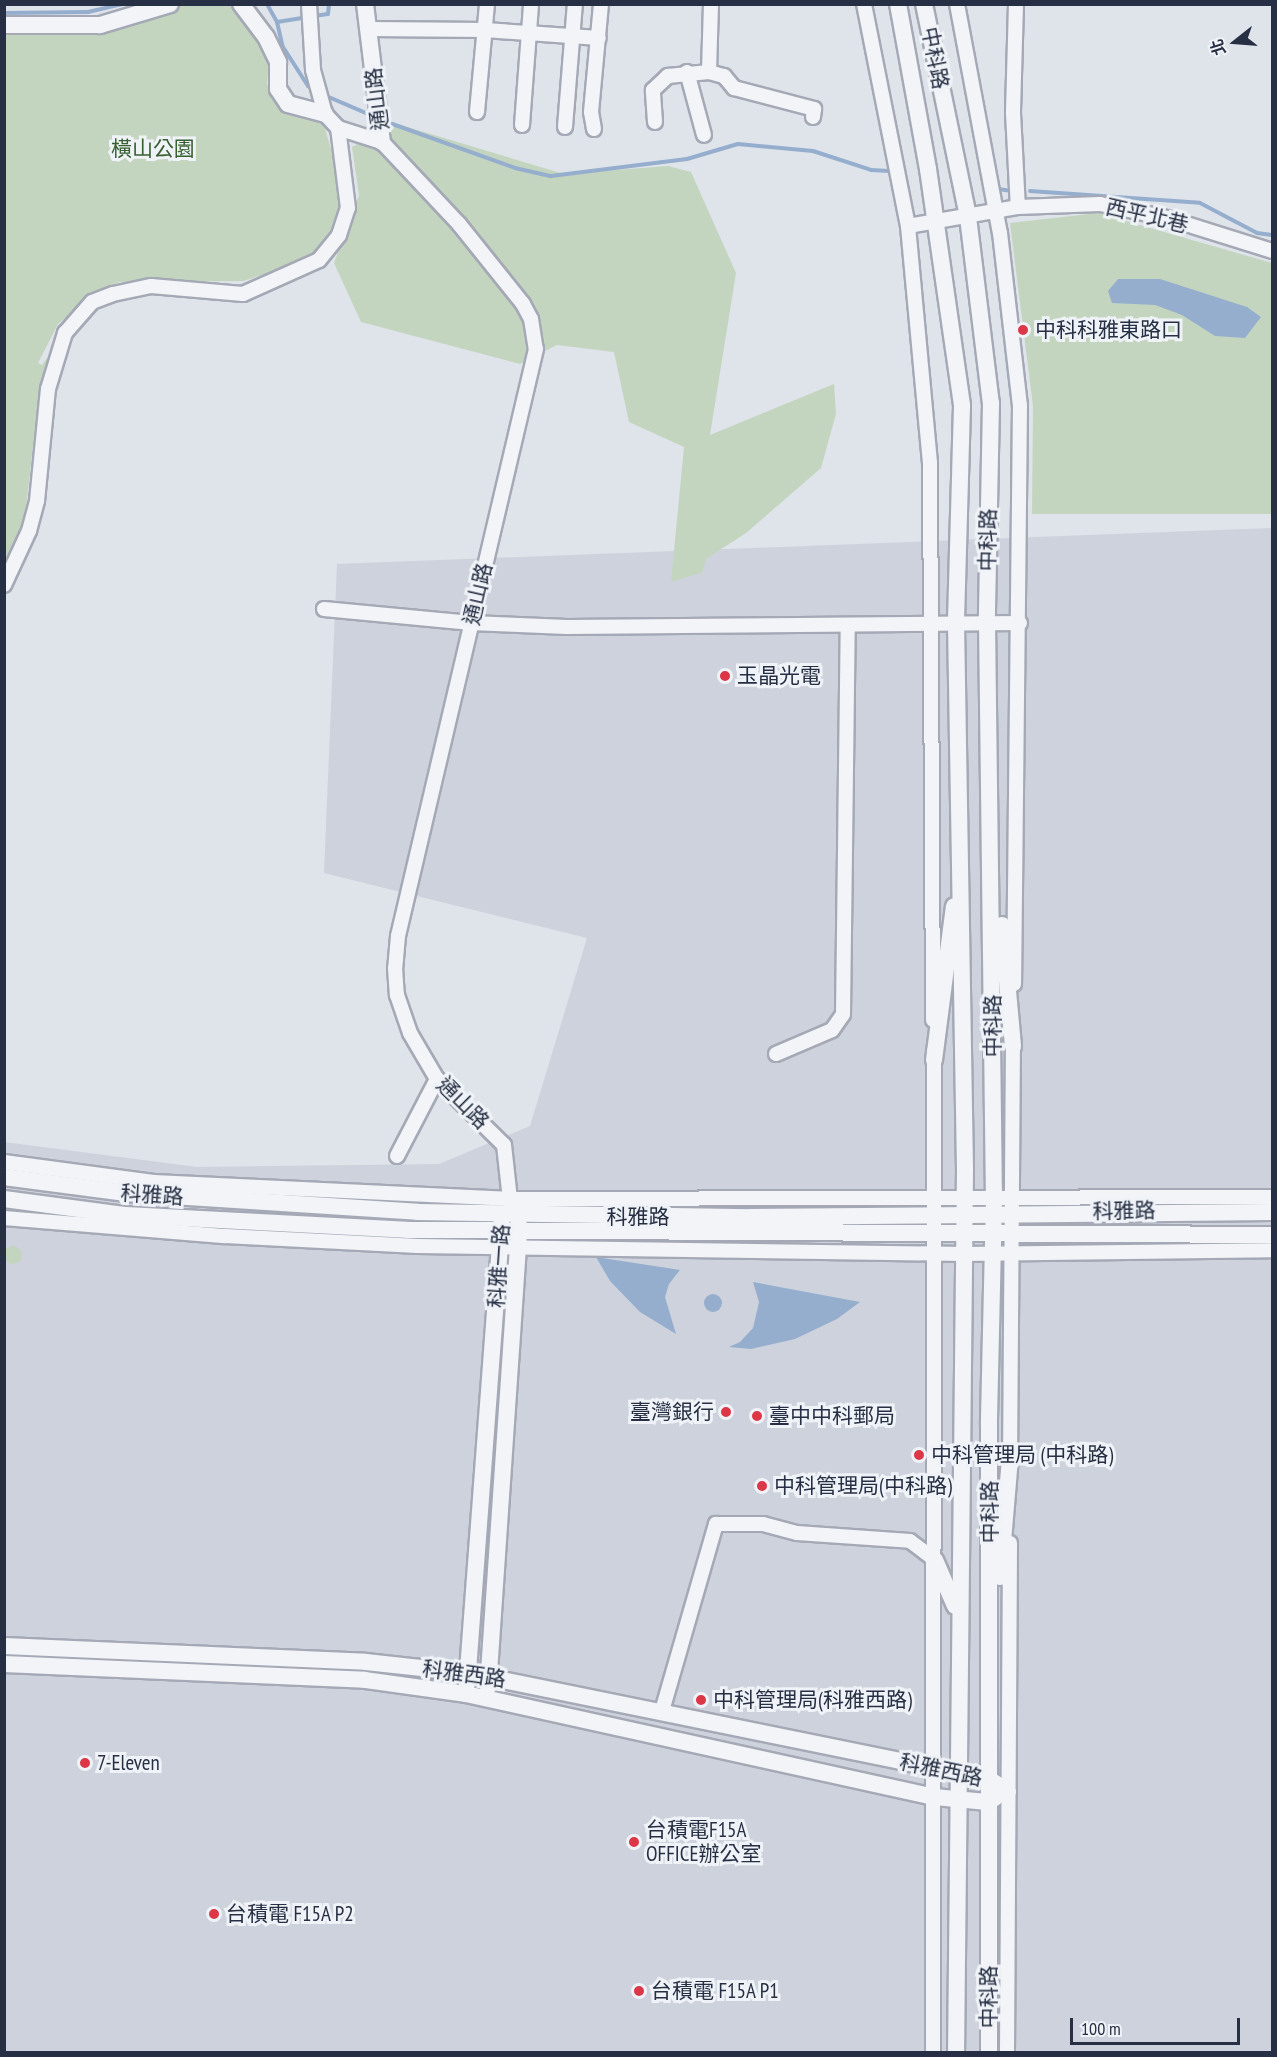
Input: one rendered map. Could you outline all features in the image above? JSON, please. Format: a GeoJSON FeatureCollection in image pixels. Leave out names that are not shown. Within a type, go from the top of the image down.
{"type":"FeatureCollection","features":[{"type":"Feature","properties":{"kind":"street"},"geometry":{"type":"LineString","coordinates":[[4,25],[100,25],[170,4]]}},
{"type":"Feature","properties":{"kind":"street"},"geometry":{"type":"LineString","coordinates":[[241,4],[266,37],[278,62],[278,89],[288,104],[321,99]]}},
{"type":"Feature","properties":{"kind":"street","name":"通山路"},"geometry":{"type":"LineString","coordinates":[[365,4],[370,29],[382,142],[459,224],[531,319],[536,349],[533,372],[471,623],[398,936],[395,968],[397,995],[410,1033],[437,1079],[504,1145],[510,1209]]}},
{"type":"Feature","properties":{"kind":"street"},"geometry":{"type":"LineString","coordinates":[[477,112],[488,4]]}},
{"type":"Feature","properties":{"kind":"street"},"geometry":{"type":"LineString","coordinates":[[522,124],[531,4]]}},
{"type":"Feature","properties":{"kind":"street"},"geometry":{"type":"LineString","coordinates":[[565,127],[575,4]]}},
{"type":"Feature","properties":{"kind":"street"},"geometry":{"type":"LineString","coordinates":[[594,129],[591,112],[601,4]]}},
{"type":"Feature","properties":{"kind":"street"},"geometry":{"type":"LineString","coordinates":[[710,72],[711,4]]}},
{"type":"Feature","properties":{"kind":"street"},"geometry":{"type":"LineString","coordinates":[[864,4],[908,226],[930,463],[935,1560],[933,2052]]}},
{"type":"Feature","properties":{"kind":"street","name":"中科路"},"geometry":{"type":"LineString","coordinates":[[898,4],[936,222],[962,406],[956,622],[961,846],[964,1206],[956,2052]]}},
{"type":"Feature","properties":{"kind":"street","name":"中科路"},"geometry":{"type":"LineString","coordinates":[[924,4],[968,217],[991,403],[987,621],[991,811],[993,1206],[989,1425],[991,1677],[987,1802],[989,2052]]}},
{"type":"Feature","properties":{"kind":"street","name":"中科路"},"geometry":{"type":"LineString","coordinates":[[957,4],[995,211],[1020,405],[1020,623],[1013,1047],[1007,2052]]}},
{"type":"Feature","properties":{"kind":"street"},"geometry":{"type":"LineString","coordinates":[[1016,4],[1013,113],[1018,207]]}},
{"type":"Feature","properties":{"kind":"street"},"geometry":{"type":"LineString","coordinates":[[4,585],[29,531],[37,501],[48,389],[65,333],[92,302],[113,294],[151,286],[243,294],[319,260],[339,235],[348,208],[338,128],[321,99],[310,40],[309,6]]}},
{"type":"Feature","properties":{"kind":"street"},"geometry":{"type":"LineString","coordinates":[[370,29],[485,30],[599,38]]}},
{"type":"Feature","properties":{"kind":"street"},"geometry":{"type":"LineString","coordinates":[[687,72],[704,135]]}},
{"type":"Feature","properties":{"kind":"street"},"geometry":{"type":"LineString","coordinates":[[655,122],[653,90],[668,76],[687,72],[710,72],[724,76],[734,88],[814,109],[813,117]]}},
{"type":"Feature","properties":{"kind":"street"},"geometry":{"type":"LineString","coordinates":[[338,128],[382,142]]}},
{"type":"Feature","properties":{"kind":"street","name":"西平北巷"},"geometry":{"type":"LineString","coordinates":[[908,226],[1018,207],[1100,204],[1167,218],[1272,251]]}},
{"type":"Feature","properties":{"kind":"street"},"geometry":{"type":"LineString","coordinates":[[324,609],[471,623],[567,627],[848,625],[987,621],[1020,623]]}},
{"type":"Feature","properties":{"kind":"street"},"geometry":{"type":"LineString","coordinates":[[776,1054],[832,1030],[843,1014],[848,625]]}},
{"type":"Feature","properties":{"kind":"street"},"geometry":{"type":"LineString","coordinates":[[991,811],[1013,1047]]}},
{"type":"Feature","properties":{"kind":"street"},"geometry":{"type":"LineString","coordinates":[[934,1060],[961,846]]}},
{"type":"Feature","properties":{"kind":"street"},"geometry":{"type":"LineString","coordinates":[[397,1156],[437,1079]]}},
{"type":"Feature","properties":{"kind":"street","name":"科雅路"},"geometry":{"type":"LineString","coordinates":[[4,1162],[154,1182],[510,1209],[656,1217],[933,1206],[1272,1212]]}},
{"type":"Feature","properties":{"kind":"street","name":"科雅路"},"geometry":{"type":"LineString","coordinates":[[4,1177],[126,1194],[417,1212],[510,1209]]}},
{"type":"Feature","properties":{"kind":"street","name":"科雅路"},"geometry":{"type":"LineString","coordinates":[[1013,1206],[1272,1197]]}},
{"type":"Feature","properties":{"kind":"street","name":"科雅路"},"geometry":{"type":"LineString","coordinates":[[4,1199],[124,1215],[510,1240],[963,1232],[1272,1235]]}},
{"type":"Feature","properties":{"kind":"street","name":"科雅一路"},"geometry":{"type":"LineString","coordinates":[[487,1699],[510,1209]]}},
{"type":"Feature","properties":{"kind":"street","name":"科雅路"},"geometry":{"type":"LineString","coordinates":[[4,1218],[225,1236],[510,1240],[963,1254],[1272,1250]]}},
{"type":"Feature","properties":{"kind":"street","name":"科雅一路"},"geometry":{"type":"LineString","coordinates":[[466,1694],[510,1240]]}},
{"type":"Feature","properties":{"kind":"street"},"geometry":{"type":"LineString","coordinates":[[991,1677],[1010,1459]]}},
{"type":"Feature","properties":{"kind":"street"},"geometry":{"type":"LineString","coordinates":[[662,1711],[716,1524],[763,1524],[797,1533],[910,1541],[935,1560],[959,1617]]}},
{"type":"Feature","properties":{"kind":"street","name":"科雅西路"},"geometry":{"type":"LineString","coordinates":[[4,1646],[366,1662],[468,1673],[988,1779],[1008,1792]]}},
{"type":"Feature","properties":{"kind":"street","name":"科雅西路"},"geometry":{"type":"LineString","coordinates":[[4,1665],[365,1680],[466,1694],[934,1797],[987,1802],[1008,1792]]}},
{"type":"Feature","properties":{"kind":"shaded area"},"geometry":{"type":"Polygon","coordinates":[[[1272,528],[1272,2052],[5,2052],[4,1142],[197,1167],[439,1164],[530,1126],[587,938],[324,873],[337,564],[1272,528]]]}},
{"type":"Feature","properties":{"kind":"green space","name":"橫山公園"},"geometry":{"type":"Polygon","coordinates":[[[181,5],[234,5],[263,46],[269,61],[267,84],[284,106],[322,118],[348,208],[310,256],[285,268],[243,281],[120,282],[98,290],[58,324],[38,363],[42,365],[65,333],[35,428],[23,535],[5,573],[5,34],[108,28],[181,5]]]}},
{"type":"Feature","properties":{"kind":"green space"},"geometry":{"type":"Polygon","coordinates":[[[394,123],[564,174],[668,166],[691,172],[736,273],[710,435],[834,384],[836,414],[821,468],[746,533],[706,559],[703,572],[671,582],[684,447],[629,422],[614,352],[557,345],[520,364],[361,322],[334,263],[359,195],[352,147],[394,123]]]}},
{"type":"Feature","properties":{"kind":"green space"},"geometry":{"type":"Polygon","coordinates":[[[1098,213],[1272,263],[1272,514],[1032,514],[1033,406],[1010,223],[1098,213]]]}},
{"type":"Feature","properties":{"kind":"green space"},"geometry":{"type":"Polygon","coordinates":[[[13,1246],[19,1249],[22,1255],[19,1261],[13,1264],[7,1261],[4,1255],[7,1249],[13,1246]]]}},
{"type":"Feature","properties":{"kind":"water"},"geometry":{"type":"Polygon","coordinates":[[[1118,279],[1160,279],[1247,307],[1261,317],[1245,338],[1215,336],[1182,315],[1155,305],[1112,303],[1108,291],[1118,279]]]}},
{"type":"Feature","properties":{"kind":"water"},"geometry":{"type":"Polygon","coordinates":[[[596,1257],[680,1270],[669,1284],[665,1297],[676,1334],[640,1312],[610,1281],[596,1257]]]}},
{"type":"Feature","properties":{"kind":"water"},"geometry":{"type":"Polygon","coordinates":[[[753,1282],[860,1302],[837,1319],[795,1339],[751,1349],[729,1347],[740,1342],[753,1328],[759,1302],[753,1282]]]}},
{"type":"Feature","properties":{"kind":"water"},"geometry":{"type":"Polygon","coordinates":[[[713,1294],[719,1297],[722,1303],[719,1309],[713,1312],[707,1309],[704,1303],[707,1297],[713,1294]]]}},
{"type":"Feature","properties":{"kind":"waterway"},"geometry":{"type":"LineString","coordinates":[[4,13],[88,12],[123,4]]}},
{"type":"Feature","properties":{"kind":"waterway"},"geometry":{"type":"LineString","coordinates":[[267,4],[277,22],[307,17]]}},
{"type":"Feature","properties":{"kind":"waterway"},"geometry":{"type":"LineString","coordinates":[[314,16],[328,14],[329,4]]}},
{"type":"Feature","properties":{"kind":"waterway"},"geometry":{"type":"LineString","coordinates":[[277,22],[283,47],[308,86],[315,90]]}},
{"type":"Feature","properties":{"kind":"waterway"},"geometry":{"type":"LineString","coordinates":[[324,95],[375,117]]}},
{"type":"Feature","properties":{"kind":"waterway"},"geometry":{"type":"LineString","coordinates":[[384,121],[515,168],[551,176],[687,159],[738,144],[813,151],[871,170],[889,171]]}},
{"type":"Feature","properties":{"kind":"waterway"},"geometry":{"type":"LineString","coordinates":[[998,189],[1012,191]]}},
{"type":"Feature","properties":{"kind":"waterway"},"geometry":{"type":"LineString","coordinates":[[1030,191],[1200,203],[1257,233],[1272,235]]}},
{"type":"Feature","properties":{"kind":"place","name":"中科科雅東路口"},"geometry":{"type":"Point","coordinates":[1023,330]}},
{"type":"Feature","properties":{"kind":"place","name":"玉晶光電"},"geometry":{"type":"Point","coordinates":[725,676]}},
{"type":"Feature","properties":{"kind":"place","name":"臺灣銀行"},"geometry":{"type":"Point","coordinates":[726,1412]}},
{"type":"Feature","properties":{"kind":"place","name":"臺中中科郵局"},"geometry":{"type":"Point","coordinates":[757,1416]}},
{"type":"Feature","properties":{"kind":"place","name":"中科管理局 (中科路)"},"geometry":{"type":"Point","coordinates":[919,1455]}},
{"type":"Feature","properties":{"kind":"place","name":"中科管理局(中科路)"},"geometry":{"type":"Point","coordinates":[762,1486]}},
{"type":"Feature","properties":{"kind":"place","name":"中科管理局(科雅西路)"},"geometry":{"type":"Point","coordinates":[701,1700]}},
{"type":"Feature","properties":{"kind":"place","name":"7-Eleven"},"geometry":{"type":"Point","coordinates":[85,1763]}},
{"type":"Feature","properties":{"kind":"place","name":"台積電F15A OFFICE辦公室"},"geometry":{"type":"Point","coordinates":[634,1842]}},
{"type":"Feature","properties":{"kind":"place","name":"台積電 F15A P2"},"geometry":{"type":"Point","coordinates":[214,1914]}},
{"type":"Feature","properties":{"kind":"place","name":"台積電 F15A P1"},"geometry":{"type":"Point","coordinates":[639,1991]}}]}
